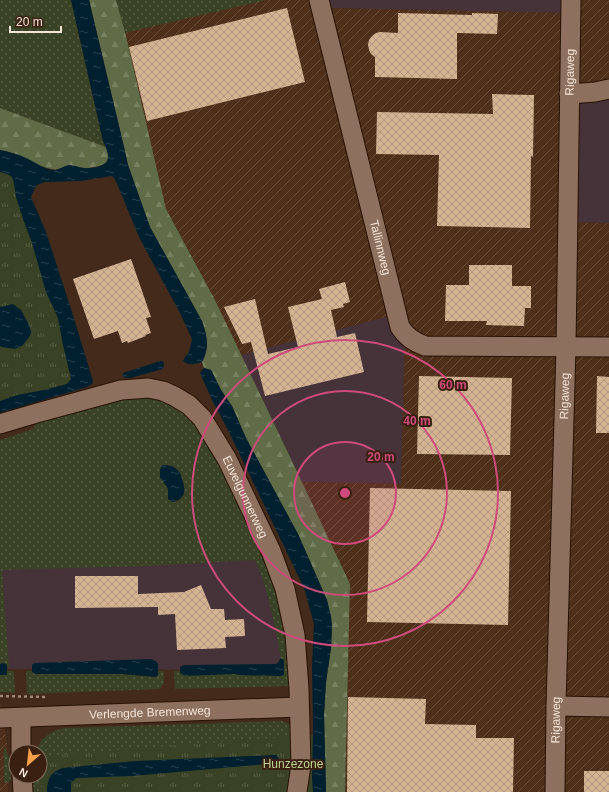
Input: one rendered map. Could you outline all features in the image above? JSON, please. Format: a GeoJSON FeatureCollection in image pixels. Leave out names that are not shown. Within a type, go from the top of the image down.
{"type":"FeatureCollection","features":[{"type":"Feature","properties":{"kind":"street","name":"Tallinnweg"},"geometry":{"type":"LineString","coordinates":[[319,0],[400,327],[408,338],[425,346],[609,347]]}},
{"type":"Feature","properties":{"kind":"street","name":"Rigaweg"},"geometry":{"type":"LineString","coordinates":[[555,792],[566,347],[571,0]]}},
{"type":"Feature","properties":{"kind":"street"},"geometry":{"type":"LineString","coordinates":[[569,94],[595,92],[609,89]]}},
{"type":"Feature","properties":{"kind":"street","name":"Euvelgunnerweg"},"geometry":{"type":"LineString","coordinates":[[0,424],[121,390],[148,388],[163,391],[174,396],[189,405],[202,418],[227,459],[271,551],[285,589],[295,635],[299,689],[301,765],[298,792]]}},
{"type":"Feature","properties":{"kind":"street"},"geometry":{"type":"LineString","coordinates":[[556,706],[609,707]]}},
{"type":"Feature","properties":{"kind":"street","name":"Verlengde Bremenweg"},"geometry":{"type":"LineString","coordinates":[[0,718],[299,707]]}},
{"type":"Feature","properties":{"kind":"street"},"geometry":{"type":"LineString","coordinates":[[20,718],[21,744]]}},
{"type":"Feature","properties":{"kind":"shaded area"},"geometry":{"type":"Polygon","coordinates":[[[261,0],[322,0],[324,8],[569,13],[570,0],[609,0],[609,85],[570,95],[567,222],[609,223],[609,792],[345,792],[350,584],[302,482],[401,484],[405,337],[397,314],[241,355],[215,300],[166,209],[123,31],[261,0]]]}},
{"type":"Feature","properties":{"kind":"shaded area"},"geometry":{"type":"Polygon","coordinates":[[[322,0],[570,0],[569,13],[324,8],[322,0]]]}},
{"type":"Feature","properties":{"kind":"shaded area"},"geometry":{"type":"Polygon","coordinates":[[[609,85],[609,223],[567,222],[570,95],[609,85]]]}},
{"type":"Feature","properties":{"kind":"shaded area"},"geometry":{"type":"Polygon","coordinates":[[[397,314],[405,337],[401,484],[302,482],[241,355],[397,314]]]}},
{"type":"Feature","properties":{"kind":"shaded area"},"geometry":{"type":"Polygon","coordinates":[[[255,549],[268,588],[279,637],[283,670],[0,669],[0,555],[255,549]]]}},
{"type":"Feature","properties":{"kind":"shaded area"},"geometry":{"type":"Polygon","coordinates":[[[0,704],[7,743],[8,792],[0,792],[0,704]]]}},
{"type":"Feature","properties":{"kind":"green space"},"geometry":{"type":"Polygon","coordinates":[[[0,0],[71,0],[103,141],[106,147],[0,108],[0,0]]]}},
{"type":"Feature","properties":{"kind":"green space"},"geometry":{"type":"Polygon","coordinates":[[[89,0],[116,0],[126,36],[166,209],[215,300],[350,584],[345,792],[326,792],[324,715],[332,626],[327,600],[298,534],[246,438],[232,406],[221,390],[211,370],[204,368],[202,362],[205,357],[207,342],[204,326],[150,227],[128,165],[89,0]]]}},
{"type":"Feature","properties":{"kind":"green space"},"geometry":{"type":"Polygon","coordinates":[[[116,0],[266,0],[124,33],[116,0]]]}},
{"type":"Feature","properties":{"kind":"green space"},"geometry":{"type":"Polygon","coordinates":[[[0,108],[106,147],[108,156],[107,162],[90,168],[67,166],[54,169],[47,168],[13,153],[0,150],[0,108]]]}},
{"type":"Feature","properties":{"kind":"green space"},"geometry":{"type":"Polygon","coordinates":[[[0,159],[12,161],[86,382],[0,409],[0,159]]]}},
{"type":"Feature","properties":{"kind":"green space"},"geometry":{"type":"Polygon","coordinates":[[[148,394],[186,409],[223,461],[280,591],[294,686],[175,689],[174,671],[180,671],[180,673],[280,676],[283,659],[281,659],[268,596],[255,560],[146,566],[2,570],[9,668],[7,668],[7,665],[4,663],[0,664],[0,440],[33,429],[39,418],[148,394]],[[179,472],[168,489],[168,499],[173,502],[178,501],[184,494],[184,485],[179,472]]]}},
{"type":"Feature","properties":{"kind":"green space"},"geometry":{"type":"Polygon","coordinates":[[[7,671],[14,671],[15,693],[0,692],[0,675],[6,675],[7,671]]]}},
{"type":"Feature","properties":{"kind":"green space"},"geometry":{"type":"Polygon","coordinates":[[[26,671],[122,674],[156,677],[158,675],[158,671],[164,671],[164,683],[160,689],[27,694],[26,671]]]}},
{"type":"Feature","properties":{"kind":"green space"},"geometry":{"type":"Polygon","coordinates":[[[282,721],[292,727],[294,759],[47,792],[33,792],[32,784],[48,784],[48,744],[39,744],[50,733],[65,728],[282,721]]]}},
{"type":"Feature","properties":{"kind":"green space","name":"Hunzezone"},"geometry":{"type":"Polygon","coordinates":[[[322,734],[322,792],[42,792],[42,784],[48,784],[48,755],[322,734]]]}},
{"type":"Feature","properties":{"kind":"green space"},"geometry":{"type":"Polygon","coordinates":[[[4,746],[8,755],[8,782],[4,783],[4,746]]]}},
{"type":"Feature","properties":{"kind":"water"},"geometry":{"type":"Polygon","coordinates":[[[71,0],[89,0],[128,165],[150,227],[202,321],[207,346],[205,357],[202,362],[190,364],[183,361],[189,352],[192,339],[180,313],[139,237],[115,179],[112,176],[81,181],[45,182],[37,185],[31,197],[46,232],[93,381],[92,384],[87,387],[0,413],[0,401],[17,395],[67,384],[71,379],[58,318],[46,292],[32,243],[16,197],[12,177],[0,172],[0,150],[20,155],[52,170],[69,165],[82,168],[94,168],[105,164],[107,161],[108,154],[103,141],[71,0]]]}},
{"type":"Feature","properties":{"kind":"water"},"geometry":{"type":"Polygon","coordinates":[[[13,304],[21,310],[31,332],[30,336],[22,346],[15,349],[0,346],[0,307],[13,304]]]}},
{"type":"Feature","properties":{"kind":"water"},"geometry":{"type":"Polygon","coordinates":[[[163,361],[163,369],[130,378],[125,378],[123,376],[123,373],[163,361]]]}},
{"type":"Feature","properties":{"kind":"water"},"geometry":{"type":"Polygon","coordinates":[[[204,368],[211,370],[221,390],[232,406],[246,438],[298,534],[327,600],[332,626],[324,715],[326,792],[313,792],[312,665],[314,624],[304,588],[212,400],[200,373],[204,368]]]}},
{"type":"Feature","properties":{"kind":"water"},"geometry":{"type":"Polygon","coordinates":[[[162,465],[172,466],[178,470],[180,474],[184,494],[177,501],[173,502],[168,499],[168,489],[160,477],[162,465]]]}},
{"type":"Feature","properties":{"kind":"water"},"geometry":{"type":"Polygon","coordinates":[[[151,659],[158,664],[158,675],[156,677],[122,674],[35,674],[32,672],[32,665],[34,663],[151,659]]]}},
{"type":"Feature","properties":{"kind":"water"},"geometry":{"type":"Polygon","coordinates":[[[280,659],[283,659],[284,661],[284,675],[280,676],[234,674],[185,676],[180,673],[180,667],[184,665],[276,664],[280,659]]]}},
{"type":"Feature","properties":{"kind":"water"},"geometry":{"type":"Polygon","coordinates":[[[4,663],[7,665],[7,673],[6,675],[0,675],[0,664],[4,663]]]}},
{"type":"Feature","properties":{"kind":"water"},"geometry":{"type":"Polygon","coordinates":[[[276,755],[279,758],[278,763],[132,776],[76,778],[71,783],[71,792],[47,792],[50,777],[62,768],[136,761],[276,755]]]}},
{"type":"Feature","properties":{"kind":"building"},"geometry":{"type":"Polygon","coordinates":[[[287,8],[305,82],[147,121],[129,47],[287,8]]]}},
{"type":"Feature","properties":{"kind":"building"},"geometry":{"type":"Polygon","coordinates":[[[398,13],[472,15],[472,13],[498,14],[497,34],[457,33],[457,79],[375,77],[375,57],[369,50],[369,40],[376,33],[380,32],[398,33],[398,13]]]}},
{"type":"Feature","properties":{"kind":"building"},"geometry":{"type":"Polygon","coordinates":[[[492,94],[534,95],[530,228],[437,226],[439,155],[376,154],[377,112],[493,114],[492,94]]]}},
{"type":"Feature","properties":{"kind":"building"},"geometry":{"type":"Polygon","coordinates":[[[131,259],[151,317],[146,318],[151,333],[128,343],[127,341],[122,343],[118,331],[94,339],[73,279],[131,259]]]}},
{"type":"Feature","properties":{"kind":"building"},"geometry":{"type":"Polygon","coordinates":[[[469,265],[512,265],[512,286],[531,286],[531,308],[525,308],[524,326],[486,325],[487,321],[445,321],[446,285],[469,285],[469,265]]]}},
{"type":"Feature","properties":{"kind":"building"},"geometry":{"type":"Polygon","coordinates":[[[345,282],[350,302],[343,304],[344,307],[331,310],[337,337],[355,333],[364,372],[265,396],[251,342],[242,344],[224,307],[255,299],[268,354],[298,347],[288,307],[322,299],[319,289],[345,282]]]}},
{"type":"Feature","properties":{"kind":"building"},"geometry":{"type":"Polygon","coordinates":[[[419,376],[512,378],[510,455],[417,454],[419,376]]]}},
{"type":"Feature","properties":{"kind":"building"},"geometry":{"type":"Polygon","coordinates":[[[597,376],[609,377],[609,433],[596,433],[597,376]]]}},
{"type":"Feature","properties":{"kind":"building"},"geometry":{"type":"Polygon","coordinates":[[[370,488],[511,491],[508,625],[367,622],[370,488]]]}},
{"type":"Feature","properties":{"kind":"building"},"geometry":{"type":"Polygon","coordinates":[[[75,576],[138,576],[138,594],[184,592],[201,585],[211,609],[224,609],[225,620],[244,619],[245,636],[225,637],[226,648],[177,650],[175,614],[158,615],[158,607],[75,608],[75,576]]]}},
{"type":"Feature","properties":{"kind":"building"},"geometry":{"type":"Polygon","coordinates":[[[348,697],[426,699],[425,724],[476,725],[476,738],[514,738],[513,792],[347,792],[348,697]]]}},
{"type":"Feature","properties":{"kind":"building"},"geometry":{"type":"Polygon","coordinates":[[[584,771],[609,771],[609,792],[584,792],[584,771]]]}}]}
